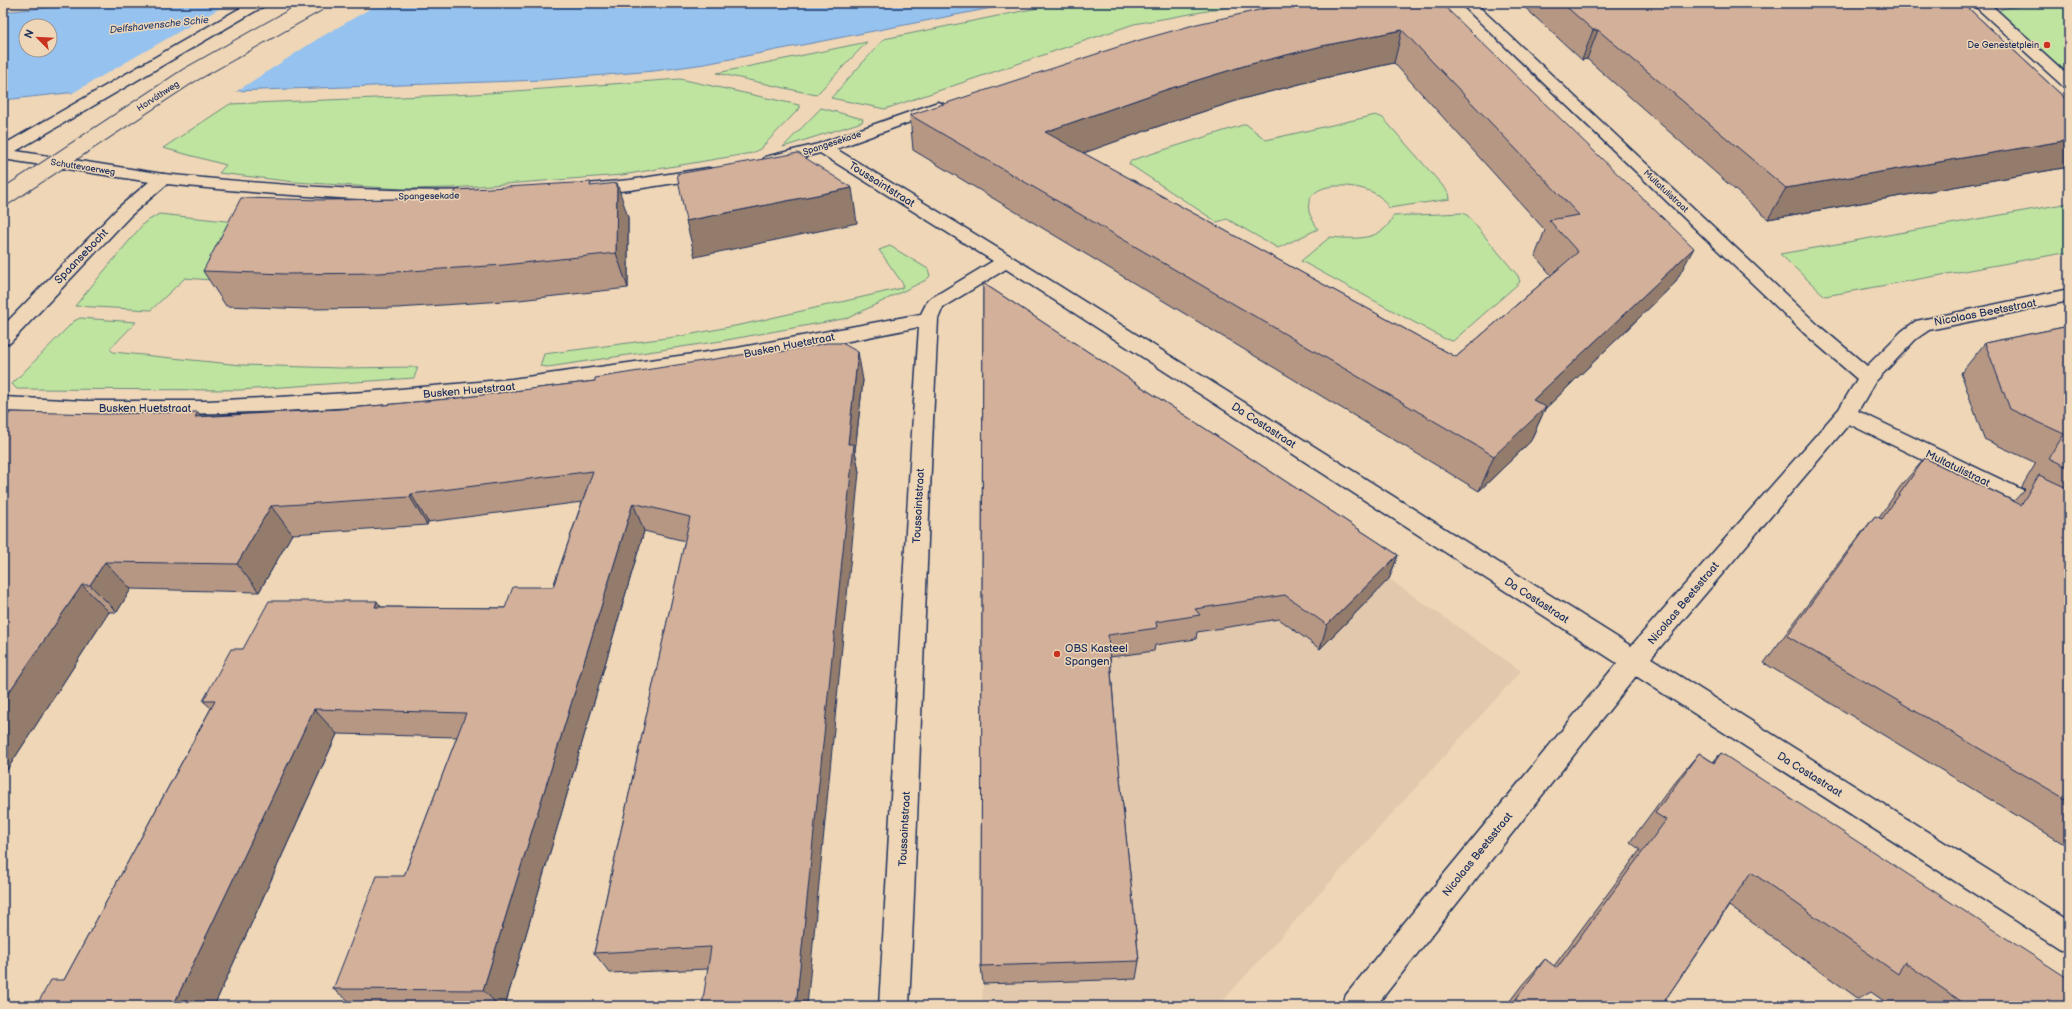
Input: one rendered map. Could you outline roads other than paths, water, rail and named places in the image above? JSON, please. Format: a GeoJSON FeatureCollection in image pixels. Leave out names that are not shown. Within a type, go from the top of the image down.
{"type":"FeatureCollection","features":[{"type":"Feature","properties":{"kind":"street"},"geometry":{"type":"LineString","coordinates":[[3,153],[260,3]]}},
{"type":"Feature","properties":{"kind":"street","name":"Horváthweg"},"geometry":{"type":"LineString","coordinates":[[3,198],[188,76],[318,3]]}},
{"type":"Feature","properties":{"kind":"street","name":"Multatulistraat"},"geometry":{"type":"LineString","coordinates":[[1467,3],[1811,329],[1868,377]]}},
{"type":"Feature","properties":{"kind":"street"},"geometry":{"type":"LineString","coordinates":[[1982,3],[1982,5],[2069,84]]}},
{"type":"Feature","properties":{"kind":"street","name":"Spangesekade"},"geometry":{"type":"LineString","coordinates":[[756,164],[823,148],[951,103]]}},
{"type":"Feature","properties":{"kind":"street","name":"Toussaintstraat"},"geometry":{"type":"LineString","coordinates":[[823,148],[1006,261],[935,304],[929,319],[919,475],[908,751],[894,1006]]}},
{"type":"Feature","properties":{"kind":"street","name":"Schuttevaerweg"},"geometry":{"type":"LineString","coordinates":[[3,153],[163,179]]}},
{"type":"Feature","properties":{"kind":"street"},"geometry":{"type":"LineString","coordinates":[[572,190],[630,185],[726,169]]}},
{"type":"Feature","properties":{"kind":"street","name":"Spangesekade"},"geometry":{"type":"LineString","coordinates":[[163,179],[318,194],[361,196],[432,198],[499,194]]}},
{"type":"Feature","properties":{"kind":"street","name":"Spaansebocht"},"geometry":{"type":"LineString","coordinates":[[3,338],[124,212],[163,179]]}},
{"type":"Feature","properties":{"kind":"street","name":"Da Costastraat"},"geometry":{"type":"LineString","coordinates":[[1006,261],[2069,938]]}},
{"type":"Feature","properties":{"kind":"street","name":"Nicolaas Beetsstraat"},"geometry":{"type":"LineString","coordinates":[[1357,1006],[1446,892],[1677,609],[1846,414],[1868,377],[1909,335],[1923,324],[2069,295]]}},
{"type":"Feature","properties":{"kind":"street","name":"Busken Huetstraat"},"geometry":{"type":"LineString","coordinates":[[3,404],[84,408],[209,408],[366,399],[512,386],[737,355],[929,319]]}},
{"type":"Feature","properties":{"kind":"street","name":"Multatulistraat"},"geometry":{"type":"LineString","coordinates":[[1846,414],[2069,522]]}},
{"type":"Feature","properties":{"kind":"water","name":"Delfshavensche Schie"},"geometry":{"type":"Polygon","coordinates":[[[93,3],[1017,3],[705,64],[654,71],[543,80],[233,91],[67,93],[3,100],[3,12],[93,3]]]}},
{"type":"Feature","properties":{"kind":"place","name":"De Genestetplein"},"geometry":{"type":"Point","coordinates":[2047,45]}},
{"type":"Feature","properties":{"kind":"place","name":"OBS Kasteel Spangen"},"geometry":{"type":"Point","coordinates":[1057,654]}}]}
